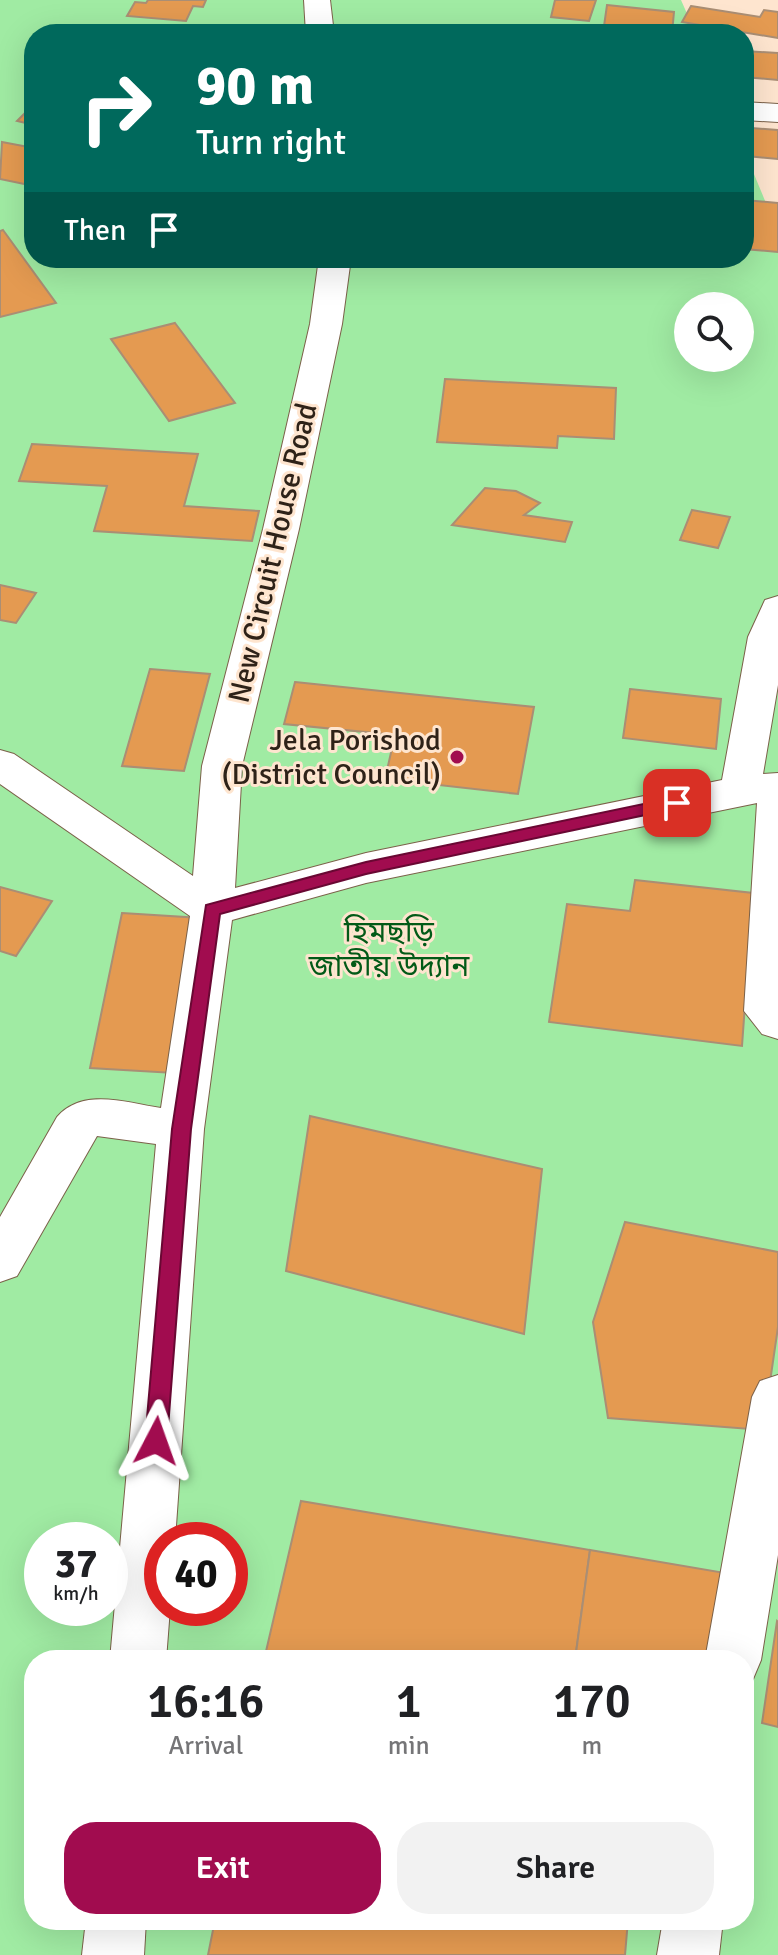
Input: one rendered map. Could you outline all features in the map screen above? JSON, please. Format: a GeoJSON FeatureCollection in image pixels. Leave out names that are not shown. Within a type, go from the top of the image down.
{"type":"FeatureCollection","features":[{"type":"Feature","properties":{"kind":"street"},"geometry":{"type":"LineString","coordinates":[[317,0],[319,24]]}},
{"type":"Feature","properties":{"kind":"street"},"geometry":{"type":"LineString","coordinates":[[754,112],[778,113]]}},
{"type":"Feature","properties":{"kind":"street","name":"New Circuit House Road"},"geometry":{"type":"LineString","coordinates":[[139,1650],[181,1129],[212,910],[222,766],[281,529],[326,324],[334,268]]}},
{"type":"Feature","properties":{"kind":"street"},"geometry":{"type":"LineString","coordinates":[[778,608],[767,637],[765,792],[766,1011],[778,1022]]}},
{"type":"Feature","properties":{"kind":"street"},"geometry":{"type":"LineString","coordinates":[[0,764],[212,910],[366,868],[765,792]]}},
{"type":"Feature","properties":{"kind":"street"},"geometry":{"type":"LineString","coordinates":[[0,1262],[74,1130],[84,1118],[181,1129]]}},
{"type":"Feature","properties":{"kind":"street"},"geometry":{"type":"LineString","coordinates":[[735,1650],[778,1397]]}},
{"type":"Feature","properties":{"kind":"street"},"geometry":{"type":"LineString","coordinates":[[113,1955],[115,1930]]}},
{"type":"Feature","properties":{"kind":"street"},"geometry":{"type":"LineString","coordinates":[[688,1955],[692,1930]]}},
{"type":"Feature","properties":{"kind":"green space","name":"হিমছড়ি জাতীয় উদ্যান"},"geometry":{"type":"Polygon","coordinates":[[[0,0],[681,0],[692,24],[24,24],[24,268],[754,268],[754,174],[778,232],[778,1955],[0,1955],[0,0]]]}},
{"type":"Feature","properties":{"kind":"building"},"geometry":{"type":"Polygon","coordinates":[[[148,0],[206,0],[203,7],[193,6],[186,21],[127,16],[135,2],[146,3],[148,0]]]}},
{"type":"Feature","properties":{"kind":"building"},"geometry":{"type":"Polygon","coordinates":[[[555,0],[596,0],[589,21],[551,17],[555,0]]]}},
{"type":"Feature","properties":{"kind":"building"},"geometry":{"type":"Polygon","coordinates":[[[607,5],[674,12],[673,24],[604,24],[607,5]]]}},
{"type":"Feature","properties":{"kind":"building"},"geometry":{"type":"Polygon","coordinates":[[[691,6],[760,17],[764,10],[778,12],[778,38],[754,34],[754,24],[682,22],[691,6]]]}},
{"type":"Feature","properties":{"kind":"building"},"geometry":{"type":"Polygon","coordinates":[[[754,52],[778,53],[778,80],[754,78],[754,52]]]}},
{"type":"Feature","properties":{"kind":"building"},"geometry":{"type":"Polygon","coordinates":[[[754,128],[778,130],[778,159],[754,157],[754,128]]]}},
{"type":"Feature","properties":{"kind":"building"},"geometry":{"type":"Polygon","coordinates":[[[2,142],[24,146],[24,184],[0,179],[2,142]]]}},
{"type":"Feature","properties":{"kind":"building"},"geometry":{"type":"Polygon","coordinates":[[[754,201],[778,203],[778,252],[754,250],[754,201]]]}},
{"type":"Feature","properties":{"kind":"building"},"geometry":{"type":"Polygon","coordinates":[[[3,230],[24,259],[24,268],[31,268],[56,303],[0,317],[0,231],[3,230]]]}},
{"type":"Feature","properties":{"kind":"building"},"geometry":{"type":"Polygon","coordinates":[[[175,323],[235,403],[169,421],[111,339],[175,323]]]}},
{"type":"Feature","properties":{"kind":"building"},"geometry":{"type":"Polygon","coordinates":[[[445,379],[616,388],[614,439],[558,436],[557,448],[437,442],[445,379]]]}},
{"type":"Feature","properties":{"kind":"building"},"geometry":{"type":"Polygon","coordinates":[[[32,444],[198,454],[184,506],[259,511],[252,541],[94,531],[107,486],[19,481],[32,444]]]}},
{"type":"Feature","properties":{"kind":"building"},"geometry":{"type":"Polygon","coordinates":[[[485,488],[516,491],[540,503],[524,515],[572,522],[565,542],[452,525],[485,488]]]}},
{"type":"Feature","properties":{"kind":"building"},"geometry":{"type":"Polygon","coordinates":[[[692,510],[730,517],[718,548],[680,540],[692,510]]]}},
{"type":"Feature","properties":{"kind":"building"},"geometry":{"type":"Polygon","coordinates":[[[0,585],[36,593],[16,623],[0,620],[0,585]]]}},
{"type":"Feature","properties":{"kind":"building"},"geometry":{"type":"Polygon","coordinates":[[[150,669],[210,674],[184,771],[122,766],[150,669]]]}},
{"type":"Feature","properties":{"kind":"building","name":"Jela Porishod (District Council)"},"geometry":{"type":"Polygon","coordinates":[[[295,682],[534,707],[518,794],[385,779],[395,735],[284,724],[295,682]]]}},
{"type":"Feature","properties":{"kind":"building"},"geometry":{"type":"Polygon","coordinates":[[[630,689],[721,699],[716,749],[623,738],[630,689]]]}},
{"type":"Feature","properties":{"kind":"building"},"geometry":{"type":"Polygon","coordinates":[[[635,880],[753,893],[742,1046],[549,1022],[567,904],[630,911],[635,880]]]}},
{"type":"Feature","properties":{"kind":"building"},"geometry":{"type":"Polygon","coordinates":[[[0,887],[52,901],[16,956],[0,951],[0,887]]]}},
{"type":"Feature","properties":{"kind":"building"},"geometry":{"type":"Polygon","coordinates":[[[122,913],[201,918],[174,1073],[90,1068],[122,913]]]}},
{"type":"Feature","properties":{"kind":"building"},"geometry":{"type":"Polygon","coordinates":[[[310,1116],[542,1169],[524,1334],[286,1271],[310,1116]]]}},
{"type":"Feature","properties":{"kind":"building"},"geometry":{"type":"Polygon","coordinates":[[[625,1222],[778,1252],[778,1327],[763,1430],[608,1418],[593,1322],[625,1222]]]}},
{"type":"Feature","properties":{"kind":"building"},"geometry":{"type":"Polygon","coordinates":[[[301,1501],[590,1550],[576,1650],[266,1650],[301,1501]]]}},
{"type":"Feature","properties":{"kind":"building"},"geometry":{"type":"Polygon","coordinates":[[[590,1550],[725,1573],[719,1650],[576,1650],[590,1550]]]}},
{"type":"Feature","properties":{"kind":"building"},"geometry":{"type":"Polygon","coordinates":[[[778,1622],[778,1727],[762,1723],[778,1622]]]}},
{"type":"Feature","properties":{"kind":"building"},"geometry":{"type":"Polygon","coordinates":[[[213,1930],[627,1930],[625,1955],[208,1955],[213,1930]]]}},
{"type":"Feature","properties":{"kind":"place","name":"Jela Porishod (District Council)"},"geometry":{"type":"Point","coordinates":[457,757]}},
{"type":"Feature","properties":{"kind":"route"},"geometry":{"type":"LineString","coordinates":[[156,1441],[181,1129],[212,910],[366,868],[677,803]]}}]}
